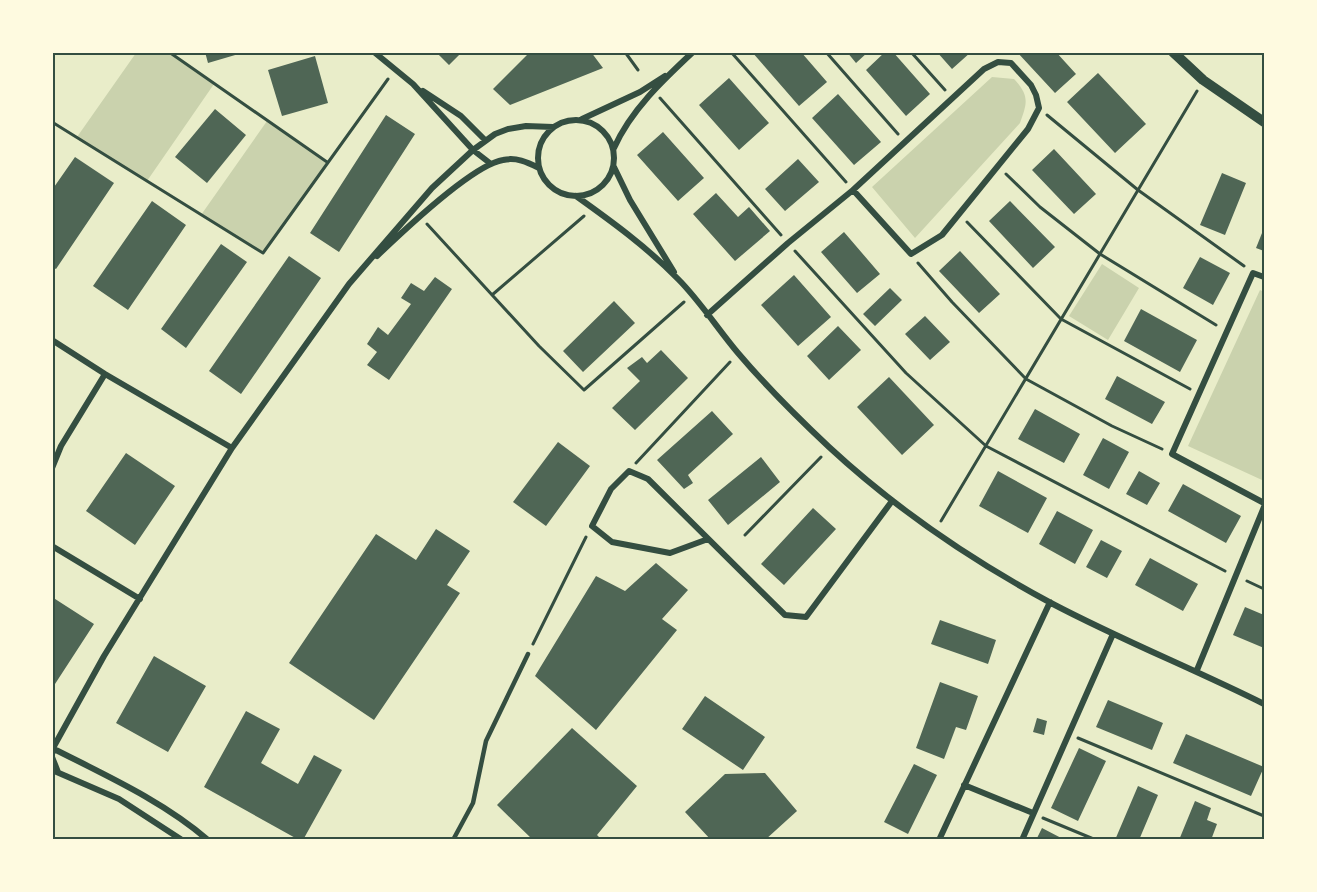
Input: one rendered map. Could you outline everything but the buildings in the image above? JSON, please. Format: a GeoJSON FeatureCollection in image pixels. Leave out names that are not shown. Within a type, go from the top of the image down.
{"type":"FeatureCollection","features":[{"type":"Feature","properties":{"kind":"street"},"geometry":{"type":"LineString","coordinates":[[374,52],[413,84],[473,150],[491,164]]}},
{"type":"Feature","properties":{"kind":"street"},"geometry":{"type":"LineString","coordinates":[[679,280],[630,200],[614,167],[614,148],[622,129],[654,91],[693,52]]}},
{"type":"Feature","properties":{"kind":"street"},"geometry":{"type":"LineString","coordinates":[[1178,54],[1203,80],[1264,122]]}},
{"type":"Feature","properties":{"kind":"street"},"geometry":{"type":"LineString","coordinates":[[707,315],[788,243],[853,190],[984,69],[998,62],[1011,63],[1031,85],[1039,108],[1028,129],[942,236],[911,255],[853,190]]}},
{"type":"Feature","properties":{"kind":"street"},"geometry":{"type":"LineString","coordinates":[[582,119],[640,92],[675,69]]}},
{"type":"Feature","properties":{"kind":"street"},"geometry":{"type":"LineString","coordinates":[[413,84],[461,116],[485,140]]}},
{"type":"Feature","properties":{"kind":"street"},"geometry":{"type":"LineString","coordinates":[[614,148],[602,129],[582,119],[571,119],[553,127],[545,135],[538,156],[539,168],[544,179],[552,188],[564,194],[576,196],[588,194],[600,188],[614,167]]}},
{"type":"Feature","properties":{"kind":"street"},"geometry":{"type":"LineString","coordinates":[[182,840],[119,799],[55,771],[53,748],[104,656],[232,448],[348,284],[432,188],[485,140],[508,129],[526,126],[553,127]]}},
{"type":"Feature","properties":{"kind":"street"},"geometry":{"type":"LineString","coordinates":[[348,284],[420,216],[491,164],[513,159],[525,161],[539,168]]}},
{"type":"Feature","properties":{"kind":"street"},"geometry":{"type":"LineString","coordinates":[[576,196],[654,256],[679,280],[738,353],[781,401],[830,448],[892,501],[934,533],[1050,602],[1113,634],[1197,670],[1264,704]]}},
{"type":"Feature","properties":{"kind":"street"},"geometry":{"type":"LineString","coordinates":[[1197,670],[1264,505],[1173,454],[1253,273],[1264,277]]}},
{"type":"Feature","properties":{"kind":"street"},"geometry":{"type":"LineString","coordinates":[[52,340],[105,374],[232,448]]}},
{"type":"Feature","properties":{"kind":"street"},"geometry":{"type":"LineString","coordinates":[[52,468],[61,446],[105,374]]}},
{"type":"Feature","properties":{"kind":"street"},"geometry":{"type":"LineString","coordinates":[[708,539],[670,552],[612,542],[592,526],[611,489],[629,471],[648,479],[785,615],[806,617],[827,592],[892,501]]}},
{"type":"Feature","properties":{"kind":"street"},"geometry":{"type":"LineString","coordinates":[[52,546],[140,599]]}},
{"type":"Feature","properties":{"kind":"street"},"geometry":{"type":"LineString","coordinates":[[939,840],[1050,602]]}},
{"type":"Feature","properties":{"kind":"street"},"geometry":{"type":"LineString","coordinates":[[1022,840],[1113,634]]}},
{"type":"Feature","properties":{"kind":"street"},"geometry":{"type":"LineString","coordinates":[[53,748],[122,783],[208,840]]}},
{"type":"Feature","properties":{"kind":"street"},"geometry":{"type":"LineString","coordinates":[[964,785],[1033,813]]}},
{"type":"Feature","properties":{"kind":"lane"},"geometry":{"type":"LineString","coordinates":[[453,840],[473,803],[486,741],[528,654]]}},
{"type":"Feature","properties":{"kind":"path"},"geometry":{"type":"LineString","coordinates":[[169,52],[327,162]]}},
{"type":"Feature","properties":{"kind":"path"},"geometry":{"type":"LineString","coordinates":[[625,52],[638,70]]}},
{"type":"Feature","properties":{"kind":"path"},"geometry":{"type":"LineString","coordinates":[[731,52],[853,190]]}},
{"type":"Feature","properties":{"kind":"path"},"geometry":{"type":"LineString","coordinates":[[826,52],[905,142]]}},
{"type":"Feature","properties":{"kind":"path"},"geometry":{"type":"LineString","coordinates":[[911,52],[952,99]]}},
{"type":"Feature","properties":{"kind":"path"},"geometry":{"type":"LineString","coordinates":[[52,122],[263,254],[396,69]]}},
{"type":"Feature","properties":{"kind":"path"},"geometry":{"type":"LineString","coordinates":[[934,533],[1203,80]]}},
{"type":"Feature","properties":{"kind":"path"},"geometry":{"type":"LineString","coordinates":[[654,91],[906,373],[986,446],[1236,577],[1264,589]]}},
{"type":"Feature","properties":{"kind":"path"},"geometry":{"type":"LineString","coordinates":[[1039,108],[1138,190],[1253,273]]}},
{"type":"Feature","properties":{"kind":"path"},"geometry":{"type":"LineString","coordinates":[[998,166],[1040,207],[1100,254],[1227,331]]}},
{"type":"Feature","properties":{"kind":"path"},"geometry":{"type":"LineString","coordinates":[[492,295],[593,208]]}},
{"type":"Feature","properties":{"kind":"path"},"geometry":{"type":"LineString","coordinates":[[959,214],[1061,319],[1199,394]]}},
{"type":"Feature","properties":{"kind":"path"},"geometry":{"type":"LineString","coordinates":[[420,216],[539,346],[584,390],[692,295]]}},
{"type":"Feature","properties":{"kind":"path"},"geometry":{"type":"LineString","coordinates":[[911,255],[952,302],[1026,379],[1112,426],[1173,454]]}},
{"type":"Feature","properties":{"kind":"path"},"geometry":{"type":"LineString","coordinates":[[629,471],[738,353]]}},
{"type":"Feature","properties":{"kind":"path"},"geometry":{"type":"LineString","coordinates":[[745,535],[830,448]]}},
{"type":"Feature","properties":{"kind":"path"},"geometry":{"type":"LineString","coordinates":[[528,654],[592,526]]}},
{"type":"Feature","properties":{"kind":"path"},"geometry":{"type":"LineString","coordinates":[[1068,734],[1264,816]]}},
{"type":"Feature","properties":{"kind":"path"},"geometry":{"type":"LineString","coordinates":[[1033,813],[1096,840]]}},
{"type":"Feature","properties":{"kind":"green space"},"geometry":{"type":"Polygon","coordinates":[[[136,53],[169,53],[214,84],[147,181],[77,137],[136,53]]]}},
{"type":"Feature","properties":{"kind":"green space"},"geometry":{"type":"Polygon","coordinates":[[[992,77],[1014,79],[1023,90],[1026,100],[1020,123],[915,238],[872,187],[992,77]]]}},
{"type":"Feature","properties":{"kind":"green space"},"geometry":{"type":"Polygon","coordinates":[[[267,121],[327,162],[263,253],[201,215],[267,121]]]}},
{"type":"Feature","properties":{"kind":"green space"},"geometry":{"type":"Polygon","coordinates":[[[1102,264],[1139,288],[1108,340],[1069,316],[1102,264]]]}},
{"type":"Feature","properties":{"kind":"green space"},"geometry":{"type":"Polygon","coordinates":[[[1260,290],[1264,292],[1264,475],[1262,480],[1188,446],[1260,290]]]}}]}
